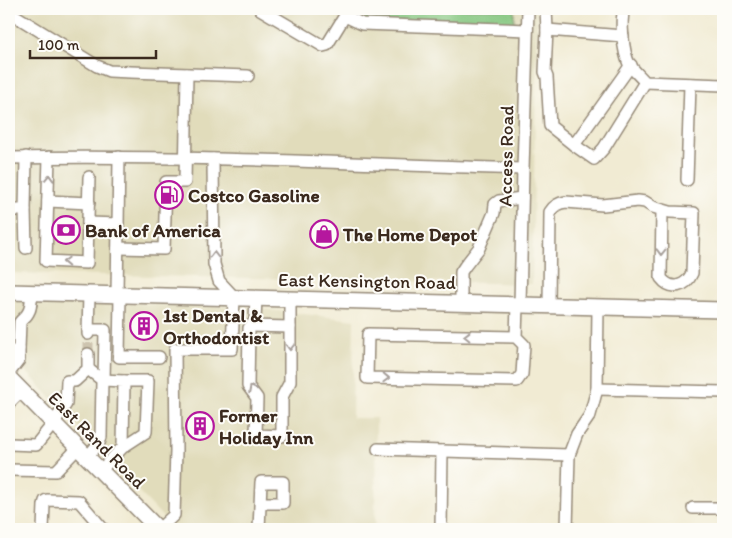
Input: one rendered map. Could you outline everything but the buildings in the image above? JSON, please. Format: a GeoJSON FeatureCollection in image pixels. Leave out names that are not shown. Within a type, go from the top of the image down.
{"type":"FeatureCollection","features":[{"type":"Feature","properties":{"kind":"main road","name":"East Kensington Road"},"geometry":{"type":"LineString","coordinates":[[9,292],[723,310]]}},
{"type":"Feature","properties":{"kind":"main road","name":"East Rand Road"},"geometry":{"type":"LineString","coordinates":[[9,378],[158,529]]}},
{"type":"Feature","properties":{"kind":"street"},"geometry":{"type":"LineString","coordinates":[[260,9],[323,46],[327,45],[347,12],[362,24],[527,30]]}},
{"type":"Feature","properties":{"kind":"street","name":"Access Road"},"geometry":{"type":"LineString","coordinates":[[516,337],[368,334],[367,378],[511,382],[518,381],[522,374],[524,345],[516,337],[528,9]]}},
{"type":"Feature","properties":{"kind":"street"},"geometry":{"type":"LineString","coordinates":[[546,9],[545,72],[547,77],[550,126],[574,146],[594,159],[604,148],[645,82]]}},
{"type":"Feature","properties":{"kind":"street"},"geometry":{"type":"LineString","coordinates":[[624,9],[622,14],[623,41],[629,64],[645,82],[723,85]]}},
{"type":"Feature","properties":{"kind":"street"},"geometry":{"type":"LineString","coordinates":[[9,12],[97,66],[109,71],[248,76]]}},
{"type":"Feature","properties":{"kind":"street"},"geometry":{"type":"LineString","coordinates":[[547,30],[623,36]]}},
{"type":"Feature","properties":{"kind":"street"},"geometry":{"type":"LineString","coordinates":[[574,146],[631,66]]}},
{"type":"Feature","properties":{"kind":"street"},"geometry":{"type":"LineString","coordinates":[[118,248],[164,248],[166,182],[185,182],[187,74]]}},
{"type":"Feature","properties":{"kind":"street"},"geometry":{"type":"LineString","coordinates":[[687,180],[690,84]]}},
{"type":"Feature","properties":{"kind":"street"},"geometry":{"type":"LineString","coordinates":[[26,157],[26,248]]}},
{"type":"Feature","properties":{"kind":"street"},"geometry":{"type":"LineString","coordinates":[[50,157],[46,261],[87,263],[89,177]]}},
{"type":"Feature","properties":{"kind":"street"},"geometry":{"type":"LineString","coordinates":[[119,157],[119,356],[159,357]]}},
{"type":"Feature","properties":{"kind":"street"},"geometry":{"type":"LineString","coordinates":[[9,158],[213,158],[523,169]]}},
{"type":"Feature","properties":{"kind":"street"},"geometry":{"type":"LineString","coordinates":[[158,529],[174,515],[176,454],[175,349],[232,349],[234,297],[219,281],[214,264],[213,158]]}},
{"type":"Feature","properties":{"kind":"street"},"geometry":{"type":"LineString","coordinates":[[464,303],[461,272],[478,248],[494,213],[495,204],[499,201],[522,198]]}},
{"type":"Feature","properties":{"kind":"street"},"geometry":{"type":"LineString","coordinates":[[48,201],[89,203]]}},
{"type":"Feature","properties":{"kind":"street"},"geometry":{"type":"LineString","coordinates":[[549,305],[550,212],[556,205],[560,202],[603,205],[638,201],[646,202],[670,212],[694,213],[692,273],[687,281],[674,287],[668,285],[661,278],[662,210]]}},
{"type":"Feature","properties":{"kind":"street"},"geometry":{"type":"LineString","coordinates":[[9,210],[26,210]]}},
{"type":"Feature","properties":{"kind":"street"},"geometry":{"type":"LineString","coordinates":[[89,222],[118,224]]}},
{"type":"Feature","properties":{"kind":"street"},"geometry":{"type":"LineString","coordinates":[[674,287],[674,308]]}},
{"type":"Feature","properties":{"kind":"street"},"geometry":{"type":"LineString","coordinates":[[9,373],[20,360],[14,352],[21,319],[28,315],[30,311],[31,292]]}},
{"type":"Feature","properties":{"kind":"street"},"geometry":{"type":"LineString","coordinates":[[9,470],[56,471],[99,443],[101,437],[105,330],[88,332],[89,294]]}},
{"type":"Feature","properties":{"kind":"street"},"geometry":{"type":"LineString","coordinates":[[256,298],[255,321],[250,328],[248,386],[257,398],[256,435],[282,436],[282,397],[290,382],[290,299]]}},
{"type":"Feature","properties":{"kind":"street"},"geometry":{"type":"LineString","coordinates":[[567,529],[569,455],[577,434],[590,415],[597,389],[598,307]]}},
{"type":"Feature","properties":{"kind":"street"},"geometry":{"type":"LineString","coordinates":[[251,326],[290,327]]}},
{"type":"Feature","properties":{"kind":"street"},"geometry":{"type":"LineString","coordinates":[[9,444],[36,445],[54,424],[66,404],[67,381],[75,381],[88,369],[88,354]]}},
{"type":"Feature","properties":{"kind":"street"},"geometry":{"type":"LineString","coordinates":[[88,369],[103,380],[148,381],[146,432],[123,447],[100,471]]}},
{"type":"Feature","properties":{"kind":"street"},"geometry":{"type":"LineString","coordinates":[[123,447],[124,381]]}},
{"type":"Feature","properties":{"kind":"street"},"geometry":{"type":"LineString","coordinates":[[597,389],[723,392]]}},
{"type":"Feature","properties":{"kind":"street"},"geometry":{"type":"LineString","coordinates":[[9,403],[21,391]]}},
{"type":"Feature","properties":{"kind":"street"},"geometry":{"type":"LineString","coordinates":[[378,449],[569,455]]}},
{"type":"Feature","properties":{"kind":"street"},"geometry":{"type":"LineString","coordinates":[[441,529],[442,451]]}},
{"type":"Feature","properties":{"kind":"street"},"geometry":{"type":"LineString","coordinates":[[43,529],[44,501],[47,500],[79,501],[103,529]]}},
{"type":"Feature","properties":{"kind":"street"},"geometry":{"type":"LineString","coordinates":[[258,529],[260,503]]}},
{"type":"Feature","properties":{"kind":"street"},"geometry":{"type":"LineString","coordinates":[[693,508],[723,508]]}},
{"type":"Feature","properties":{"kind":"shaded area"},"geometry":{"type":"Polygon","coordinates":[[[9,9],[537,9],[532,284],[9,273],[9,9]]]}},
{"type":"Feature","properties":{"kind":"shaded area"},"geometry":{"type":"Polygon","coordinates":[[[9,300],[245,307],[354,320],[352,418],[376,418],[375,529],[174,529],[9,353],[9,300]]]}},
{"type":"Feature","properties":{"kind":"green space"},"geometry":{"type":"Polygon","coordinates":[[[357,9],[514,9],[514,24],[372,23],[360,17],[357,14],[357,9]]]}},
{"type":"Feature","properties":{"kind":"tunnel"},"geometry":{"type":"LineString","coordinates":[[88,334],[88,354]]}},
{"type":"Feature","properties":{"kind":"place","name":"Costco Gasoline"},"geometry":{"type":"Point","coordinates":[169,195]}},
{"type":"Feature","properties":{"kind":"place","name":"Bank of America"},"geometry":{"type":"Point","coordinates":[66,230]}},
{"type":"Feature","properties":{"kind":"place","name":"The Home Depot"},"geometry":{"type":"Point","coordinates":[324,234]}},
{"type":"Feature","properties":{"kind":"place","name":"1st Dental & Orthodontist"},"geometry":{"type":"Point","coordinates":[144,326]}},
{"type":"Feature","properties":{"kind":"place","name":"Former Holiday Inn"},"geometry":{"type":"Point","coordinates":[200,426]}}]}
